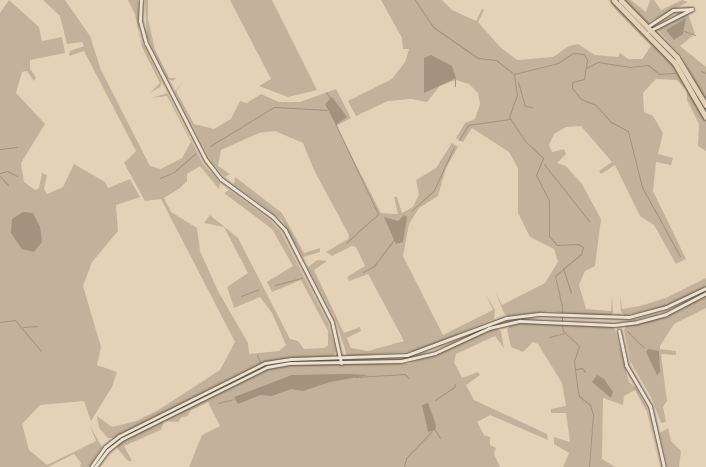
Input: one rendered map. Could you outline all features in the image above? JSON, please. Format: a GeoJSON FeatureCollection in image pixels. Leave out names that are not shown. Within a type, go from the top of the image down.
{"type":"FeatureCollection","features":[{"type":"Feature","properties":{"kind":"main road"},"geometry":{"type":"LineString","coordinates":[[614,0],[682,64],[706,105]]}},
{"type":"Feature","properties":{"kind":"main road"},"geometry":{"type":"LineString","coordinates":[[621,0],[680,69],[706,117]]}},
{"type":"Feature","properties":{"kind":"street"},"geometry":{"type":"LineString","coordinates":[[141,0],[140,21],[146,43],[207,162],[222,179],[284,228],[332,322],[342,363]]}},
{"type":"Feature","properties":{"kind":"street"},"geometry":{"type":"LineString","coordinates":[[692,8],[647,30],[674,10],[692,8]]}},
{"type":"Feature","properties":{"kind":"street"},"geometry":{"type":"LineString","coordinates":[[90,467],[105,447],[122,434],[258,366],[287,359],[411,354],[493,322],[524,315],[610,318],[638,315],[670,306],[706,288]]}},
{"type":"Feature","properties":{"kind":"street"},"geometry":{"type":"LineString","coordinates":[[95,467],[117,441],[259,370],[287,363],[342,363],[414,359],[498,326],[524,321],[555,320],[614,325],[642,321],[666,314],[706,293]]}},
{"type":"Feature","properties":{"kind":"street"},"geometry":{"type":"LineString","coordinates":[[619,331],[628,367],[649,403],[664,467]]}},
{"type":"Feature","properties":{"kind":"shaded area"},"geometry":{"type":"Polygon","coordinates":[[[9,0],[39,27],[42,41],[62,37],[65,53],[30,60],[30,69],[36,77],[34,81],[27,71],[22,72],[16,93],[45,124],[21,163],[24,182],[35,190],[39,188],[42,173],[47,175],[44,189],[47,194],[63,187],[74,164],[105,182],[108,188],[130,179],[140,197],[116,205],[118,231],[92,262],[83,286],[101,347],[97,365],[117,372],[112,387],[91,421],[84,401],[40,405],[22,424],[29,450],[47,465],[96,441],[90,426],[102,447],[89,467],[80,467],[81,463],[74,454],[48,467],[0,467],[0,13],[9,0]]]}},
{"type":"Feature","properties":{"kind":"shaded area"},"geometry":{"type":"Polygon","coordinates":[[[43,0],[65,0],[90,36],[101,70],[150,166],[161,169],[182,158],[191,142],[167,96],[152,98],[167,93],[203,164],[220,183],[219,189],[200,166],[187,174],[187,181],[180,188],[164,198],[171,212],[197,228],[200,251],[218,291],[248,343],[249,354],[279,351],[286,345],[272,313],[260,297],[234,308],[227,287],[248,273],[224,227],[204,223],[210,215],[238,238],[290,339],[298,341],[304,349],[324,348],[328,345],[328,331],[301,280],[272,292],[267,282],[293,266],[272,229],[224,193],[229,190],[270,220],[281,232],[328,323],[336,351],[333,356],[267,362],[113,438],[108,438],[99,428],[97,416],[112,427],[136,421],[160,409],[220,370],[235,342],[161,199],[145,201],[124,163],[136,151],[84,51],[69,56],[70,51],[84,46],[82,42],[67,44],[60,16],[43,0]]]}},
{"type":"Feature","properties":{"kind":"shaded area"},"geometry":{"type":"Polygon","coordinates":[[[128,0],[138,0],[139,32],[135,14],[128,0]]]}},
{"type":"Feature","properties":{"kind":"shaded area"},"geometry":{"type":"Polygon","coordinates":[[[145,0],[148,0],[148,19],[155,50],[169,78],[176,78],[173,81],[168,79],[147,37],[145,0]]]}},
{"type":"Feature","properties":{"kind":"shaded area"},"geometry":{"type":"Polygon","coordinates":[[[230,0],[272,0],[317,90],[288,97],[259,86],[271,79],[230,0]]]}},
{"type":"Feature","properties":{"kind":"shaded area"},"geometry":{"type":"Polygon","coordinates":[[[381,0],[442,0],[452,10],[476,21],[482,9],[484,10],[478,22],[500,47],[517,60],[553,57],[569,46],[578,44],[595,55],[618,57],[620,53],[628,59],[642,59],[651,46],[618,12],[609,0],[612,0],[676,68],[706,121],[706,151],[698,146],[699,124],[687,100],[687,91],[677,80],[656,79],[643,93],[644,112],[653,116],[663,133],[658,154],[673,158],[671,165],[656,162],[653,191],[686,259],[676,264],[654,225],[640,216],[615,165],[601,174],[599,171],[612,162],[581,126],[566,127],[554,134],[549,145],[552,152],[564,149],[566,154],[557,163],[566,166],[582,184],[601,219],[595,266],[585,271],[579,285],[586,309],[611,311],[612,296],[613,312],[610,317],[549,311],[508,316],[504,313],[495,291],[502,305],[545,283],[558,262],[554,249],[530,237],[518,213],[518,168],[509,152],[472,128],[463,142],[456,138],[465,123],[475,119],[480,104],[478,93],[469,84],[456,80],[440,86],[427,102],[411,99],[388,101],[356,116],[348,101],[392,79],[405,62],[409,49],[403,49],[402,38],[381,0]]]}},
{"type":"Feature","properties":{"kind":"shaded area"},"geometry":{"type":"Polygon","coordinates":[[[623,0],[631,0],[646,12],[650,0],[654,0],[661,10],[682,0],[688,2],[647,23],[623,0]]]}},
{"type":"Feature","properties":{"kind":"shaded area"},"geometry":{"type":"Polygon","coordinates":[[[688,13],[695,34],[680,46],[706,67],[706,102],[681,55],[657,29],[688,13]]]}},
{"type":"Feature","properties":{"kind":"shaded area"},"geometry":{"type":"Polygon","coordinates":[[[686,18],[683,34],[674,40],[666,30],[686,18]]]}},
{"type":"Feature","properties":{"kind":"shaded area"},"geometry":{"type":"Polygon","coordinates":[[[140,38],[162,83],[160,87],[150,93],[160,83],[142,47],[140,38]]]}},
{"type":"Feature","properties":{"kind":"shaded area"},"geometry":{"type":"Polygon","coordinates":[[[431,55],[452,66],[456,78],[424,93],[424,58],[431,55]]]}},
{"type":"Feature","properties":{"kind":"shaded area"},"geometry":{"type":"Polygon","coordinates":[[[184,81],[176,91],[194,124],[214,129],[231,119],[240,101],[247,103],[261,94],[279,102],[300,102],[336,89],[351,118],[336,126],[381,213],[398,214],[394,197],[397,197],[402,213],[413,207],[419,194],[416,180],[436,168],[452,143],[458,147],[446,168],[438,196],[419,208],[409,224],[403,256],[443,335],[493,310],[486,295],[495,310],[494,319],[418,351],[347,356],[336,321],[308,267],[317,260],[327,261],[314,270],[344,333],[360,327],[361,331],[347,338],[351,348],[368,351],[404,341],[368,274],[349,281],[347,277],[365,266],[356,247],[352,246],[332,256],[326,252],[348,239],[349,235],[314,170],[303,143],[275,131],[259,133],[221,150],[218,166],[230,174],[225,177],[211,161],[175,91],[184,81]]]}},
{"type":"Feature","properties":{"kind":"shaded area"},"geometry":{"type":"Polygon","coordinates":[[[332,97],[347,117],[336,125],[325,104],[332,97]]]}},
{"type":"Feature","properties":{"kind":"shaded area"},"geometry":{"type":"Polygon","coordinates":[[[235,177],[282,213],[304,253],[320,248],[320,252],[303,257],[282,220],[234,184],[235,177]]]}},
{"type":"Feature","properties":{"kind":"shaded area"},"geometry":{"type":"Polygon","coordinates":[[[23,212],[33,213],[40,227],[42,242],[34,252],[22,249],[11,233],[12,219],[23,212]]]}},
{"type":"Feature","properties":{"kind":"shaded area"},"geometry":{"type":"Polygon","coordinates":[[[404,215],[407,217],[403,242],[396,244],[384,217],[398,221],[404,215]]]}},
{"type":"Feature","properties":{"kind":"shaded area"},"geometry":{"type":"Polygon","coordinates":[[[706,278],[706,286],[666,306],[625,315],[621,312],[620,295],[622,309],[640,306],[666,298],[706,278]]]}},
{"type":"Feature","properties":{"kind":"shaded area"},"geometry":{"type":"Polygon","coordinates":[[[706,295],[706,308],[674,324],[660,346],[660,349],[676,351],[676,355],[661,354],[667,401],[663,407],[666,422],[661,423],[651,397],[630,361],[624,330],[626,326],[663,317],[706,295]]]}},
{"type":"Feature","properties":{"kind":"shaded area"},"geometry":{"type":"Polygon","coordinates":[[[532,322],[611,326],[615,330],[629,382],[636,388],[647,408],[660,467],[647,412],[635,390],[624,396],[623,405],[603,398],[602,459],[615,467],[563,467],[569,453],[554,444],[554,437],[570,442],[566,413],[551,413],[551,409],[566,406],[562,383],[538,344],[533,342],[523,352],[511,347],[507,330],[510,325],[532,322]]]}},
{"type":"Feature","properties":{"kind":"shaded area"},"geometry":{"type":"Polygon","coordinates":[[[496,328],[501,331],[504,348],[495,336],[456,354],[454,362],[462,378],[478,372],[480,375],[466,385],[474,400],[547,434],[548,440],[490,415],[477,422],[484,435],[490,437],[490,445],[496,448],[494,454],[500,467],[189,467],[202,435],[220,426],[208,402],[190,411],[188,416],[182,417],[178,422],[164,421],[161,430],[124,446],[132,461],[128,461],[117,448],[117,443],[267,368],[286,364],[409,364],[496,328]]]}},
{"type":"Feature","properties":{"kind":"shaded area"},"geometry":{"type":"Polygon","coordinates":[[[648,349],[659,351],[660,372],[657,375],[646,352],[648,349]]]}},
{"type":"Feature","properties":{"kind":"shaded area"},"geometry":{"type":"Polygon","coordinates":[[[287,360],[336,360],[284,362],[260,368],[114,442],[262,366],[287,360]]]}},
{"type":"Feature","properties":{"kind":"shaded area"},"geometry":{"type":"Polygon","coordinates":[[[292,375],[369,375],[330,382],[303,391],[291,389],[272,396],[260,395],[238,404],[234,397],[292,375]]]}},
{"type":"Feature","properties":{"kind":"shaded area"},"geometry":{"type":"Polygon","coordinates":[[[597,375],[604,379],[613,392],[611,398],[592,382],[597,375]]]}},
{"type":"Feature","properties":{"kind":"shaded area"},"geometry":{"type":"Polygon","coordinates":[[[428,403],[436,425],[435,430],[428,432],[422,405],[428,403]]]}},
{"type":"Feature","properties":{"kind":"shaded area"},"geometry":{"type":"Polygon","coordinates":[[[668,428],[671,441],[681,451],[679,467],[668,467],[660,433],[668,428]]]}},
{"type":"Feature","properties":{"kind":"waterway"},"geometry":{"type":"LineString","coordinates":[[415,0],[433,27],[478,58],[496,60],[514,74],[517,95],[509,117],[525,141],[543,158],[536,175],[549,200],[549,236],[557,245],[578,244],[583,247],[581,254],[555,276],[562,306],[562,321]]}},
{"type":"Feature","properties":{"kind":"waterway"},"geometry":{"type":"LineString","coordinates":[[684,31],[695,35]]}},
{"type":"Feature","properties":{"kind":"waterway"},"geometry":{"type":"LineString","coordinates":[[514,74],[558,63],[573,53],[584,54],[587,60],[584,79],[572,82],[572,88],[581,99],[596,105],[611,122],[628,131],[642,187],[680,256]]}},
{"type":"Feature","properties":{"kind":"waterway"},"geometry":{"type":"LineString","coordinates":[[586,68],[598,62],[629,67],[648,65],[659,74],[674,73]]}},
{"type":"Feature","properties":{"kind":"waterway"},"geometry":{"type":"LineString","coordinates":[[701,71],[706,73]]}},
{"type":"Feature","properties":{"kind":"waterway"},"geometry":{"type":"LineString","coordinates":[[455,79],[455,86]]}},
{"type":"Feature","properties":{"kind":"waterway"},"geometry":{"type":"LineString","coordinates":[[518,82],[525,106],[532,107]]}},
{"type":"Feature","properties":{"kind":"waterway"},"geometry":{"type":"LineString","coordinates":[[326,92],[331,100]]}},
{"type":"Feature","properties":{"kind":"waterway"},"geometry":{"type":"LineString","coordinates":[[210,146],[274,107],[328,110]]}},
{"type":"Feature","properties":{"kind":"waterway"},"geometry":{"type":"LineString","coordinates":[[459,140],[468,125],[510,119]]}},
{"type":"Feature","properties":{"kind":"waterway"},"geometry":{"type":"LineString","coordinates":[[335,123],[378,214],[346,243]]}},
{"type":"Feature","properties":{"kind":"waterway"},"geometry":{"type":"LineString","coordinates":[[0,149],[17,147]]}},
{"type":"Feature","properties":{"kind":"waterway"},"geometry":{"type":"LineString","coordinates":[[411,211],[434,190],[454,147]]}},
{"type":"Feature","properties":{"kind":"waterway"},"geometry":{"type":"LineString","coordinates":[[160,178],[174,172],[195,154]]}},
{"type":"Feature","properties":{"kind":"waterway"},"geometry":{"type":"LineString","coordinates":[[544,164],[589,221]]}},
{"type":"Feature","properties":{"kind":"waterway"},"geometry":{"type":"LineString","coordinates":[[0,173],[7,171],[17,176]]}},
{"type":"Feature","properties":{"kind":"waterway"},"geometry":{"type":"LineString","coordinates":[[0,176],[8,185]]}},
{"type":"Feature","properties":{"kind":"waterway"},"geometry":{"type":"LineString","coordinates":[[363,272],[374,266],[394,239]]}},
{"type":"Feature","properties":{"kind":"waterway"},"geometry":{"type":"LineString","coordinates":[[563,268],[571,293]]}},
{"type":"Feature","properties":{"kind":"waterway"},"geometry":{"type":"LineString","coordinates":[[275,285],[302,278]]}},
{"type":"Feature","properties":{"kind":"waterway"},"geometry":{"type":"LineString","coordinates":[[241,296],[259,289]]}},
{"type":"Feature","properties":{"kind":"waterway"},"geometry":{"type":"LineString","coordinates":[[0,322],[15,320],[41,351]]}},
{"type":"Feature","properties":{"kind":"waterway"},"geometry":{"type":"LineString","coordinates":[[562,325],[563,331],[579,346],[574,361],[577,387],[579,396],[590,405],[593,414],[589,467]]}},
{"type":"Feature","properties":{"kind":"waterway"},"geometry":{"type":"LineString","coordinates":[[23,327],[37,326]]}},
{"type":"Feature","properties":{"kind":"waterway"},"geometry":{"type":"LineString","coordinates":[[627,331],[644,348]]}},
{"type":"Feature","properties":{"kind":"waterway"},"geometry":{"type":"LineString","coordinates":[[549,337],[565,333]]}},
{"type":"Feature","properties":{"kind":"waterway"},"geometry":{"type":"LineString","coordinates":[[257,355],[260,362]]}},
{"type":"Feature","properties":{"kind":"waterway"},"geometry":{"type":"LineString","coordinates":[[576,369],[582,368],[585,372]]}},
{"type":"Feature","properties":{"kind":"waterway"},"geometry":{"type":"LineString","coordinates":[[355,377],[405,374],[408,378]]}},
{"type":"Feature","properties":{"kind":"waterway"},"geometry":{"type":"LineString","coordinates":[[435,400],[454,387],[455,384]]}},
{"type":"Feature","properties":{"kind":"waterway"},"geometry":{"type":"LineString","coordinates":[[218,403],[234,399]]}},
{"type":"Feature","properties":{"kind":"waterway"},"geometry":{"type":"LineString","coordinates":[[435,430],[440,438]]}},
{"type":"Feature","properties":{"kind":"waterway"},"geometry":{"type":"LineString","coordinates":[[404,467],[406,458],[432,431]]}}]}
